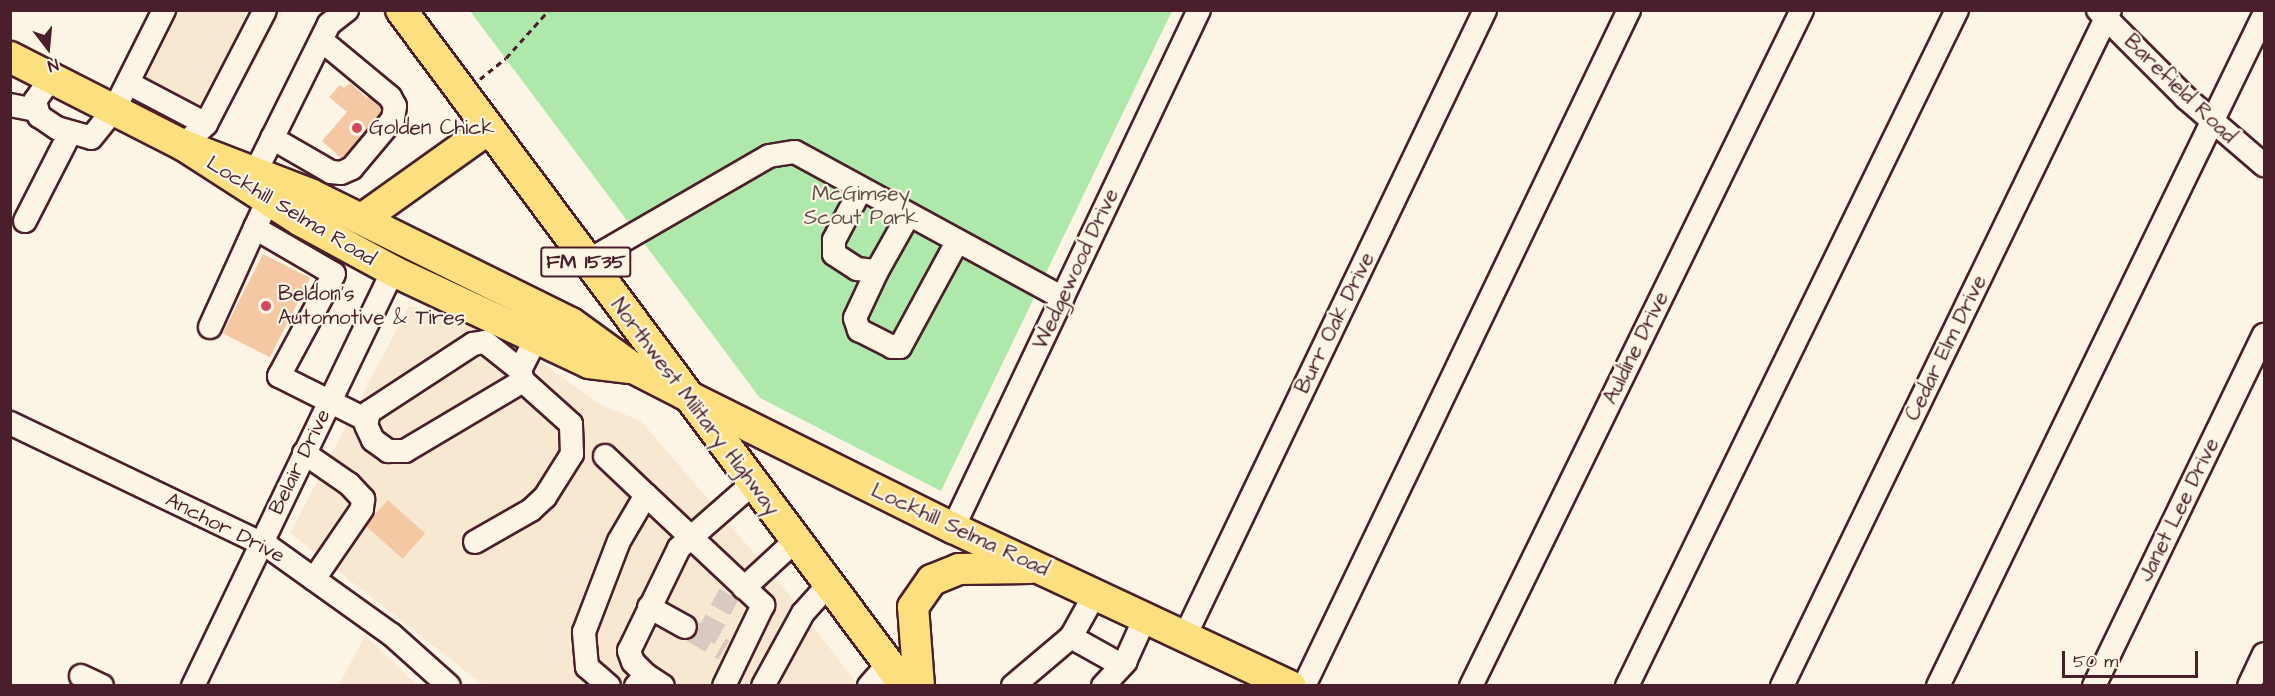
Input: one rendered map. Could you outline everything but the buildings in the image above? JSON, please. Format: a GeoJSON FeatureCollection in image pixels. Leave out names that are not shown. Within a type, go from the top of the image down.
{"type":"FeatureCollection","features":[{"type":"Feature","properties":{"kind":"main road","name":"Northwest Military Highway"},"geometry":{"type":"LineString","coordinates":[[401,10],[828,585],[887,678]]}},
{"type":"Feature","properties":{"kind":"main road","name":"Lockhill Selma Road"},"geometry":{"type":"LineString","coordinates":[[10,57],[183,145],[362,219],[571,323],[633,368],[684,394],[953,528],[1185,636],[1278,683]]}},
{"type":"Feature","properties":{"kind":"main road"},"geometry":{"type":"LineString","coordinates":[[362,219],[488,129]]}},
{"type":"Feature","properties":{"kind":"main road","name":"Lockhill Selma Road"},"geometry":{"type":"LineString","coordinates":[[183,145],[268,200],[393,271],[589,363],[633,368]]}},
{"type":"Feature","properties":{"kind":"main road"},"geometry":{"type":"LineString","coordinates":[[393,271],[413,262],[461,280],[484,280]]}},
{"type":"Feature","properties":{"kind":"main road"},"geometry":{"type":"LineString","coordinates":[[919,686],[913,607],[932,580],[959,569],[1040,568]]}},
{"type":"Feature","properties":{"kind":"street"},"geometry":{"type":"LineString","coordinates":[[10,105],[36,110],[57,128],[91,138],[114,110],[164,10]]}},
{"type":"Feature","properties":{"kind":"street"},"geometry":{"type":"LineString","coordinates":[[183,145],[206,124],[265,10]]}},
{"type":"Feature","properties":{"kind":"street"},"geometry":{"type":"LineString","coordinates":[[255,173],[329,24],[347,10]]}},
{"type":"Feature","properties":{"kind":"street","name":"Wedgewood Drive"},"geometry":{"type":"LineString","coordinates":[[953,528],[1200,10]]}},
{"type":"Feature","properties":{"kind":"street","name":"Burr Oak Drive"},"geometry":{"type":"LineString","coordinates":[[1185,636],[1485,10]]}},
{"type":"Feature","properties":{"kind":"street"},"geometry":{"type":"LineString","coordinates":[[1304,686],[1629,10]]}},
{"type":"Feature","properties":{"kind":"street","name":"Auldine Drive"},"geometry":{"type":"LineString","coordinates":[[1471,686],[1802,10]]}},
{"type":"Feature","properties":{"kind":"street"},"geometry":{"type":"LineString","coordinates":[[1627,686],[1957,10]]}},
{"type":"Feature","properties":{"kind":"street","name":"Barefield Road"},"geometry":{"type":"LineString","coordinates":[[2105,13],[2212,121],[2265,165]]}},
{"type":"Feature","properties":{"kind":"street","name":"Cedar Elm Drive"},"geometry":{"type":"LineString","coordinates":[[1782,686],[2105,13]]}},
{"type":"Feature","properties":{"kind":"street"},"geometry":{"type":"LineString","coordinates":[[1938,686],[2265,15]]}},
{"type":"Feature","properties":{"kind":"street"},"geometry":{"type":"LineString","coordinates":[[273,138],[331,172],[341,173],[352,168],[393,119],[394,106],[390,97],[321,40]]}},
{"type":"Feature","properties":{"kind":"street"},"geometry":{"type":"LineString","coordinates":[[36,110],[35,101],[51,78]]}},
{"type":"Feature","properties":{"kind":"street"},"geometry":{"type":"LineString","coordinates":[[128,83],[206,124]]}},
{"type":"Feature","properties":{"kind":"street"},"geometry":{"type":"LineString","coordinates":[[25,221],[70,133]]}},
{"type":"Feature","properties":{"kind":"street"},"geometry":{"type":"LineString","coordinates":[[586,262],[769,156],[795,152],[908,216],[1063,298]]}},
{"type":"Feature","properties":{"kind":"street"},"geometry":{"type":"LineString","coordinates":[[861,189],[834,240],[834,254],[856,269],[877,271]]}},
{"type":"Feature","properties":{"kind":"street"},"geometry":{"type":"LineString","coordinates":[[210,327],[268,200]]}},
{"type":"Feature","properties":{"kind":"street"},"geometry":{"type":"LineString","coordinates":[[908,216],[877,271],[855,318],[859,330],[892,347],[900,347],[957,242]]}},
{"type":"Feature","properties":{"kind":"street"},"geometry":{"type":"LineString","coordinates":[[255,228],[334,274],[279,376],[328,403],[367,420]]}},
{"type":"Feature","properties":{"kind":"street","name":"Belair Drive"},"geometry":{"type":"LineString","coordinates":[[193,686],[393,271]]}},
{"type":"Feature","properties":{"kind":"street","name":"Janet Lee Drive"},"geometry":{"type":"LineString","coordinates":[[2094,686],[2265,335]]}},
{"type":"Feature","properties":{"kind":"street"},"geometry":{"type":"LineString","coordinates":[[475,542],[531,510],[545,497],[572,454],[571,424],[521,375],[485,342],[473,344],[369,412],[367,420],[373,440],[388,451],[405,451],[521,375],[536,338]]}},
{"type":"Feature","properties":{"kind":"street","name":"Anchor Drive"},"geometry":{"type":"LineString","coordinates":[[10,423],[260,543],[392,635],[449,686]]}},
{"type":"Feature","properties":{"kind":"street"},"geometry":{"type":"LineString","coordinates":[[304,453],[349,484],[363,499],[362,509],[314,579]]}},
{"type":"Feature","properties":{"kind":"street"},"geometry":{"type":"LineString","coordinates":[[605,456],[691,537],[736,588],[763,604],[731,654],[724,686]]}},
{"type":"Feature","properties":{"kind":"street"},"geometry":{"type":"LineString","coordinates":[[648,682],[633,662],[629,651],[679,548],[752,484]]}},
{"type":"Feature","properties":{"kind":"street"},"geometry":{"type":"LineString","coordinates":[[609,686],[587,667],[584,632],[619,541],[646,495]]}},
{"type":"Feature","properties":{"kind":"street"},"geometry":{"type":"LineString","coordinates":[[736,588],[795,541]]}},
{"type":"Feature","properties":{"kind":"street"},"geometry":{"type":"LineString","coordinates":[[764,686],[803,613],[828,585]]}},
{"type":"Feature","properties":{"kind":"street"},"geometry":{"type":"LineString","coordinates":[[1012,686],[1071,637],[1095,594]]}},
{"type":"Feature","properties":{"kind":"street"},"geometry":{"type":"LineString","coordinates":[[649,607],[685,627]]}},
{"type":"Feature","properties":{"kind":"street"},"geometry":{"type":"LineString","coordinates":[[1103,686],[1121,665],[1145,618]]}},
{"type":"Feature","properties":{"kind":"street"},"geometry":{"type":"LineString","coordinates":[[1071,637],[1121,665]]}},
{"type":"Feature","properties":{"kind":"street"},"geometry":{"type":"LineString","coordinates":[[2249,686],[2265,654]]}},
{"type":"Feature","properties":{"kind":"street"},"geometry":{"type":"LineString","coordinates":[[81,676],[102,686]]}},
{"type":"Feature","properties":{"kind":"path"},"geometry":{"type":"LineString","coordinates":[[459,89],[506,58],[549,10]]}},
{"type":"Feature","properties":{"kind":"shaded area"},"geometry":{"type":"Polygon","coordinates":[[[155,11],[283,11],[216,132],[121,83],[155,11]]]}},
{"type":"Feature","properties":{"kind":"shaded area"},"geometry":{"type":"Polygon","coordinates":[[[409,306],[456,317],[538,360],[601,405],[641,421],[784,588],[858,685],[483,685],[290,533],[409,306]]]}},
{"type":"Feature","properties":{"kind":"shaded area"},"geometry":{"type":"Polygon","coordinates":[[[365,635],[417,685],[339,685],[365,635]]]}},
{"type":"Feature","properties":{"kind":"green space","name":"McGimsey Scout Park"},"geometry":{"type":"Polygon","coordinates":[[[470,11],[1172,11],[941,491],[760,398],[470,11]]]}},
{"type":"Feature","properties":{"kind":"tunnel"},"geometry":{"type":"LineString","coordinates":[[705,639],[729,594]]}},
{"type":"Feature","properties":{"kind":"tunnel"},"geometry":{"type":"LineString","coordinates":[[692,631],[724,650]]}},
{"type":"Feature","properties":{"kind":"place","name":"Golden Chick"},"geometry":{"type":"Point","coordinates":[357,128]}},
{"type":"Feature","properties":{"kind":"place","name":"Beldon's Automotive & Tires"},"geometry":{"type":"Point","coordinates":[266,306]}}]}
